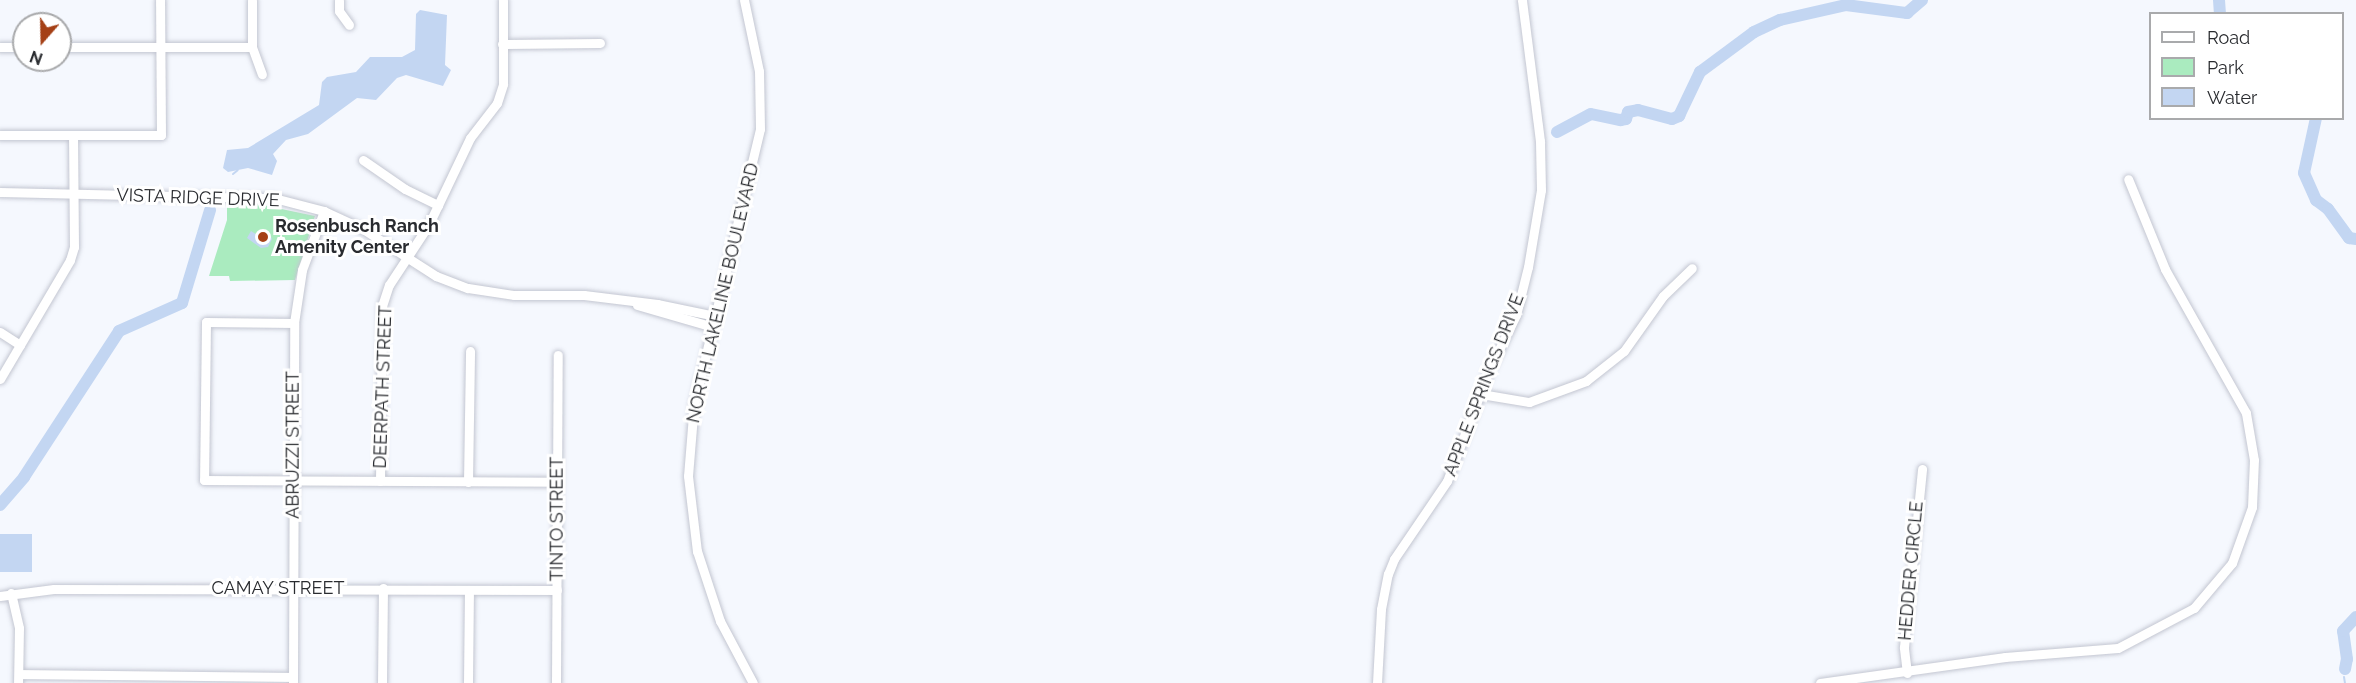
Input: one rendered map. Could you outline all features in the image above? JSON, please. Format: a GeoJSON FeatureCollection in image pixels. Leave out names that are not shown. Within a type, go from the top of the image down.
{"type":"FeatureCollection","features":[{"type":"Feature","properties":{"kind":"street"},"geometry":{"type":"LineString","coordinates":[[0,135],[161,135],[160,0]]}},
{"type":"Feature","properties":{"kind":"street"},"geometry":{"type":"LineString","coordinates":[[252,0],[252,47],[262,74]]}},
{"type":"Feature","properties":{"kind":"street"},"geometry":{"type":"LineString","coordinates":[[339,0],[339,11],[349,25]]}},
{"type":"Feature","properties":{"kind":"street","name":"DEERPATH STREET"},"geometry":{"type":"LineString","coordinates":[[380,481],[382,306],[389,285],[438,205],[470,138],[497,103],[503,84],[503,0]]}},
{"type":"Feature","properties":{"kind":"street","name":"NORTH LAKELINE BOULEVARD"},"geometry":{"type":"LineString","coordinates":[[744,0],[759,70],[760,129],[691,424],[690,507],[697,550],[720,621],[753,683]]}},
{"type":"Feature","properties":{"kind":"street","name":"APPLE SPRINGS DRIVE"},"geometry":{"type":"LineString","coordinates":[[1377,683],[1381,609],[1388,574],[1394,558],[1447,481],[1515,315],[1541,190],[1540,141],[1522,0]]}},
{"type":"Feature","properties":{"kind":"street"},"geometry":{"type":"LineString","coordinates":[[502,44],[600,43]]}},
{"type":"Feature","properties":{"kind":"street"},"geometry":{"type":"LineString","coordinates":[[72,47],[252,47]]}},
{"type":"Feature","properties":{"kind":"street"},"geometry":{"type":"LineString","coordinates":[[0,379],[70,260],[75,194],[73,135]]}},
{"type":"Feature","properties":{"kind":"street"},"geometry":{"type":"LineString","coordinates":[[363,160],[405,189],[438,205]]}},
{"type":"Feature","properties":{"kind":"street"},"geometry":{"type":"LineString","coordinates":[[1820,683],[1907,673],[2005,657],[2077,654],[2127,645],[2194,608],[2232,563],[2242,544],[2252,507],[2254,460],[2246,413],[2164,269],[2128,179]]}},
{"type":"Feature","properties":{"kind":"street","name":"VISTA RIDGE DRIVE"},"geometry":{"type":"LineString","coordinates":[[0,192],[274,198],[324,211],[363,229],[406,259],[436,276],[490,293],[575,294],[715,316]]}},
{"type":"Feature","properties":{"kind":"street","name":"ABRUZZI STREET"},"geometry":{"type":"LineString","coordinates":[[293,680],[294,323],[302,270],[324,211]]}},
{"type":"Feature","properties":{"kind":"street"},"geometry":{"type":"LineString","coordinates":[[1481,394],[1529,402],[1586,381],[1624,351],[1663,296],[1692,268]]}},
{"type":"Feature","properties":{"kind":"street","name":"VISTA RIDGE DRIVE"},"geometry":{"type":"LineString","coordinates":[[626,301],[713,327]]}},
{"type":"Feature","properties":{"kind":"street"},"geometry":{"type":"LineString","coordinates":[[294,323],[206,322],[204,480],[557,482]]}},
{"type":"Feature","properties":{"kind":"street"},"geometry":{"type":"LineString","coordinates":[[0,332],[20,345]]}},
{"type":"Feature","properties":{"kind":"street"},"geometry":{"type":"LineString","coordinates":[[468,482],[470,351]]}},
{"type":"Feature","properties":{"kind":"street","name":"TINTO STREET"},"geometry":{"type":"LineString","coordinates":[[556,683],[558,355]]}},
{"type":"Feature","properties":{"kind":"street","name":"HEDDER CIRCLE"},"geometry":{"type":"LineString","coordinates":[[1907,673],[1905,638],[1922,470]]}},
{"type":"Feature","properties":{"kind":"street"},"geometry":{"type":"LineString","coordinates":[[382,683],[383,588]]}},
{"type":"Feature","properties":{"kind":"street","name":"CAMAY STREET"},"geometry":{"type":"LineString","coordinates":[[0,596],[54,589],[557,590]]}},
{"type":"Feature","properties":{"kind":"street"},"geometry":{"type":"LineString","coordinates":[[468,683],[469,590]]}},
{"type":"Feature","properties":{"kind":"street"},"geometry":{"type":"LineString","coordinates":[[11,593],[19,628],[18,679],[293,680]]}},
{"type":"Feature","properties":{"kind":"green space"},"geometry":{"type":"Polygon","coordinates":[[[253,203],[315,216],[295,280],[230,281],[229,276],[209,276],[227,220],[227,204],[253,203]]]}},
{"type":"Feature","properties":{"kind":"water"},"geometry":{"type":"Polygon","coordinates":[[[420,10],[447,15],[445,65],[451,70],[443,86],[406,75],[397,78],[376,100],[357,98],[308,134],[286,140],[273,154],[277,161],[272,175],[248,168],[228,172],[223,168],[227,150],[248,148],[319,105],[322,82],[327,77],[356,72],[370,57],[402,57],[415,50],[416,14],[420,10]]]}},
{"type":"Feature","properties":{"kind":"water"},"geometry":{"type":"Polygon","coordinates":[[[251,231],[259,236],[269,233],[272,239],[268,247],[261,248],[247,238],[251,231]]]}},
{"type":"Feature","properties":{"kind":"water"},"geometry":{"type":"Polygon","coordinates":[[[0,534],[32,534],[32,572],[0,572],[0,534]]]}},
{"type":"Feature","properties":{"kind":"waterway"},"geometry":{"type":"LineString","coordinates":[[1557,132],[1591,114],[1620,120],[1626,119],[1628,112],[1638,110],[1672,119],[1679,116],[1700,72],[1754,32],[1780,20],[1846,5],[1907,13],[1922,0]]}},
{"type":"Feature","properties":{"kind":"waterway"},"geometry":{"type":"LineString","coordinates":[[2219,0],[2220,12]]}},
{"type":"Feature","properties":{"kind":"waterway"},"geometry":{"type":"LineString","coordinates":[[2316,120],[2304,173],[2316,200],[2328,209],[2349,238],[2356,239]]}},
{"type":"Feature","properties":{"kind":"waterway"},"geometry":{"type":"LineString","coordinates":[[233,174],[238,170]]}},
{"type":"Feature","properties":{"kind":"waterway"},"geometry":{"type":"LineString","coordinates":[[0,505],[24,477],[119,331],[182,303],[210,210]]}},
{"type":"Feature","properties":{"kind":"waterway"},"geometry":{"type":"LineString","coordinates":[[2345,669],[2347,659],[2343,631],[2356,617]]}},
{"type":"Feature","properties":{"kind":"waterway"},"geometry":{"type":"LineString","coordinates":[[2344,677],[2345,683]]}},
{"type":"Feature","properties":{"kind":"place","name":"Rosenbusch Ranch Amenity Center"},"geometry":{"type":"Point","coordinates":[263,237]}}]}
